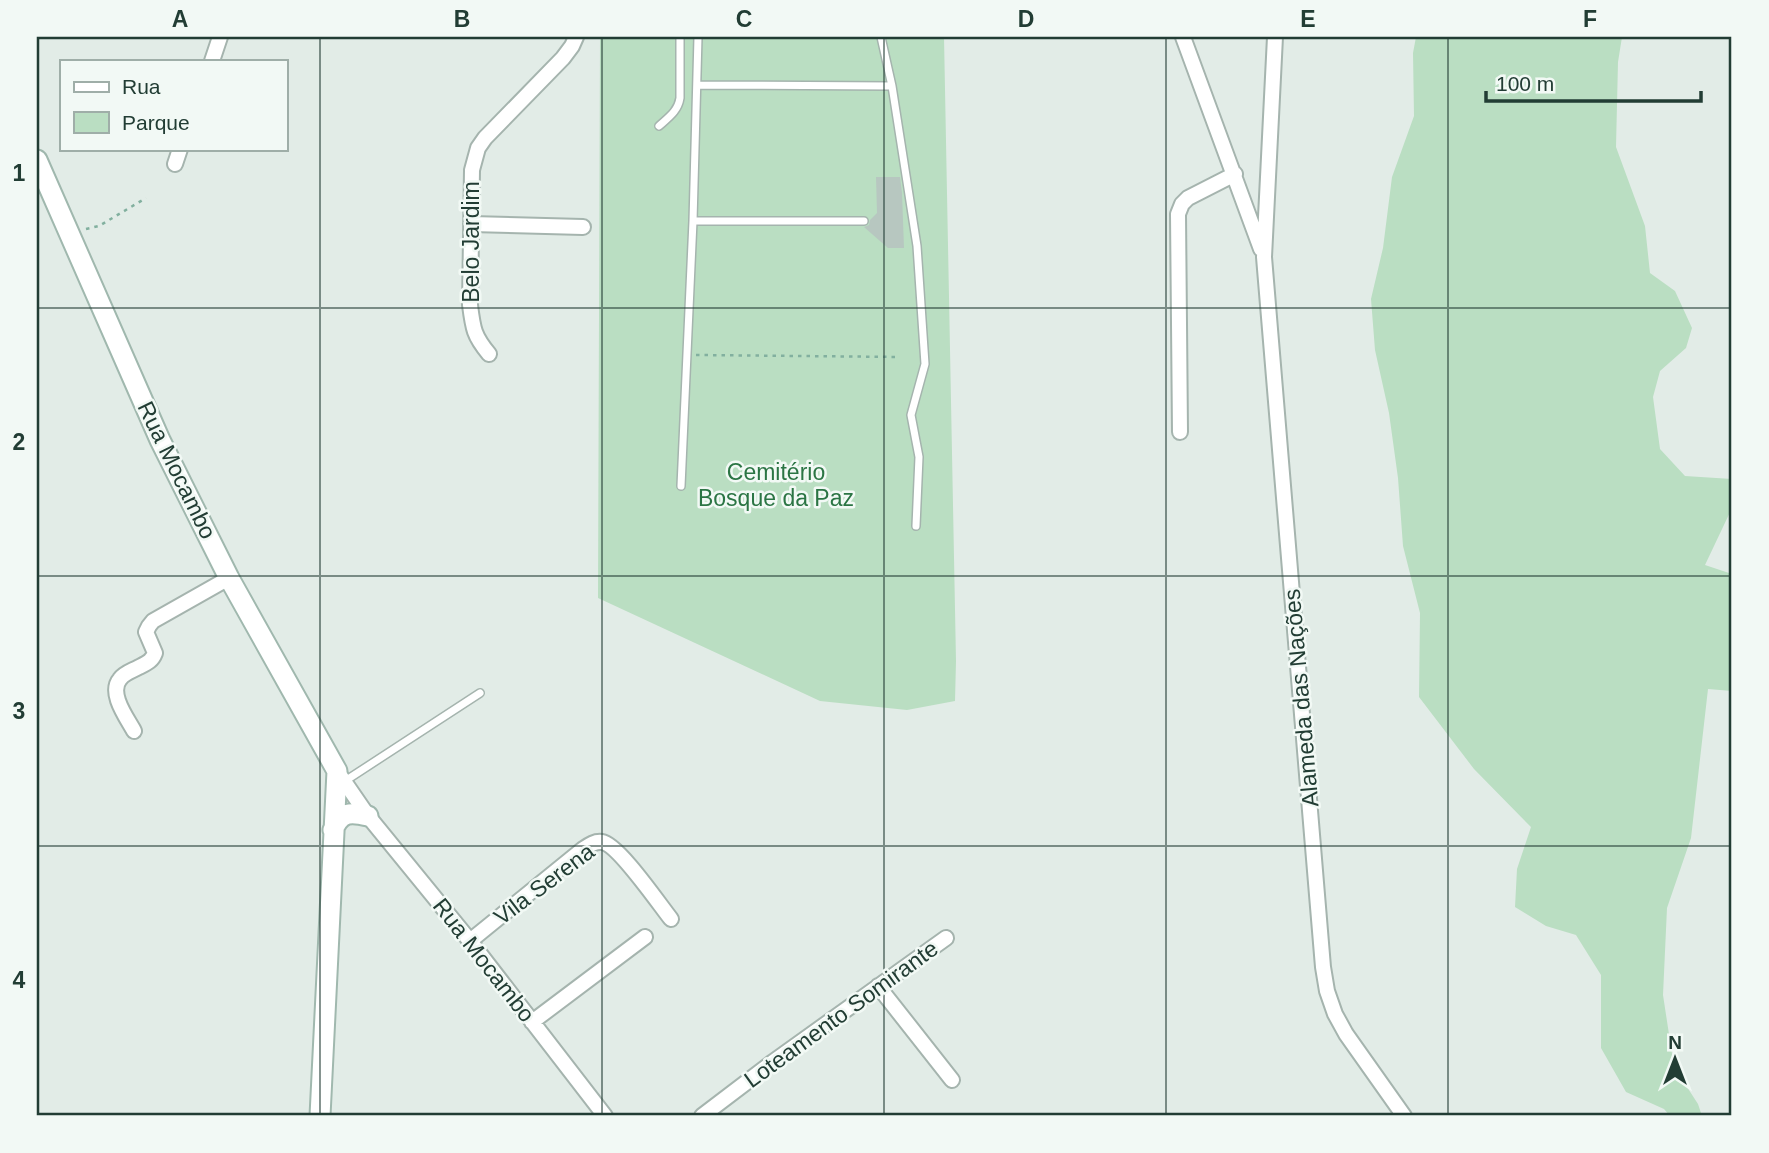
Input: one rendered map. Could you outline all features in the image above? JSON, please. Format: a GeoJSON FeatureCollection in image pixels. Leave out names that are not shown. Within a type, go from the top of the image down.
{"type":"FeatureCollection","features":[{"type":"Feature","properties":{"kind":"main road","name":"Rua Mocambo"},"geometry":{"type":"LineString","coordinates":[[37,160],[160,440],[229,578],[341,776]]}},
{"type":"Feature","properties":{"kind":"main road"},"geometry":{"type":"LineString","coordinates":[[320,1116],[333,830],[341,776]]}},
{"type":"Feature","properties":{"kind":"main road"},"geometry":{"type":"LineString","coordinates":[[333,830],[337,821],[346,815],[353,813],[368,816]]}},
{"type":"Feature","properties":{"kind":"street"},"geometry":{"type":"LineString","coordinates":[[212,60],[220,37]]}},
{"type":"Feature","properties":{"kind":"street","name":"Belo Jardim"},"geometry":{"type":"LineString","coordinates":[[489,354],[476,338],[470,305],[472,170],[478,148],[563,58],[576,37]]}},
{"type":"Feature","properties":{"kind":"street","name":"Alameda das Nações"},"geometry":{"type":"LineString","coordinates":[[1183,37],[1264,257]]}},
{"type":"Feature","properties":{"kind":"street","name":"Alameda das Nações"},"geometry":{"type":"LineString","coordinates":[[1275,37],[1264,257],[1326,991],[1346,1034],[1404,1116]]}},
{"type":"Feature","properties":{"kind":"street"},"geometry":{"type":"LineString","coordinates":[[175,164],[180,150]]}},
{"type":"Feature","properties":{"kind":"street"},"geometry":{"type":"LineString","coordinates":[[1180,432],[1178,214],[1188,198],[1235,174]]}},
{"type":"Feature","properties":{"kind":"street"},"geometry":{"type":"LineString","coordinates":[[471,224],[583,227]]}},
{"type":"Feature","properties":{"kind":"street"},"geometry":{"type":"LineString","coordinates":[[134,731],[117,698],[117,683],[121,676],[149,662],[154,656],[146,632],[149,626],[153,621],[229,578]]}},
{"type":"Feature","properties":{"kind":"street","name":"Rua Mocambo"},"geometry":{"type":"LineString","coordinates":[[341,776],[368,816],[470,941],[605,1116]]}},
{"type":"Feature","properties":{"kind":"street","name":"Vila Serena"},"geometry":{"type":"LineString","coordinates":[[470,941],[582,850],[597,842],[609,845],[624,858],[671,919]]}},
{"type":"Feature","properties":{"kind":"street"},"geometry":{"type":"LineString","coordinates":[[533,1022],[645,937]]}},
{"type":"Feature","properties":{"kind":"street","name":"Loteamento Somirante"},"geometry":{"type":"LineString","coordinates":[[702,1116],[946,938]]}},
{"type":"Feature","properties":{"kind":"street"},"geometry":{"type":"LineString","coordinates":[[878,986],[953,1080]]}},
{"type":"Feature","properties":{"kind":"lane"},"geometry":{"type":"LineString","coordinates":[[659,126],[679,105],[680,37]]}},
{"type":"Feature","properties":{"kind":"lane"},"geometry":{"type":"LineString","coordinates":[[681,486],[698,37]]}},
{"type":"Feature","properties":{"kind":"lane"},"geometry":{"type":"LineString","coordinates":[[880,37],[892,86],[917,246],[925,364],[911,415],[919,457],[916,526]]}},
{"type":"Feature","properties":{"kind":"lane"},"geometry":{"type":"LineString","coordinates":[[698,85],[892,86]]}},
{"type":"Feature","properties":{"kind":"lane"},"geometry":{"type":"LineString","coordinates":[[693,220],[864,221]]}},
{"type":"Feature","properties":{"kind":"lane"},"geometry":{"type":"LineString","coordinates":[[341,776],[480,692]]}},
{"type":"Feature","properties":{"kind":"path"},"geometry":{"type":"LineString","coordinates":[[69,234],[99,226],[146,198]]}},
{"type":"Feature","properties":{"kind":"path"},"geometry":{"type":"LineString","coordinates":[[686,355],[900,357]]}},
{"type":"Feature","properties":{"kind":"green space","name":"Cemitério Bosque da Paz"},"geometry":{"type":"Polygon","coordinates":[[[600,37],[944,37],[955,701],[907,710],[820,701],[598,598],[600,37]]]}},
{"type":"Feature","properties":{"kind":"green space"},"geometry":{"type":"Polygon","coordinates":[[[1416,37],[1622,37],[1618,62],[1616,147],[1645,226],[1650,273],[1675,291],[1692,328],[1686,348],[1660,371],[1653,397],[1660,449],[1685,476],[1732,479],[1732,508],[1705,565],[1732,574],[1732,691],[1708,689],[1691,838],[1667,908],[1663,995],[1674,1067],[1698,1104],[1702,1116],[1670,1116],[1664,1109],[1626,1092],[1601,1048],[1601,975],[1576,935],[1546,926],[1515,907],[1517,869],[1531,827],[1474,769],[1419,697],[1420,613],[1403,546],[1398,478],[1389,413],[1375,350],[1371,299],[1383,248],[1392,177],[1414,116],[1413,53],[1416,37]]]}},
{"type":"Feature","properties":{"kind":"building"},"geometry":{"type":"Polygon","coordinates":[[[876,177],[900,177],[904,248],[888,248],[864,227],[869,225],[877,213],[876,177]]]}}]}
